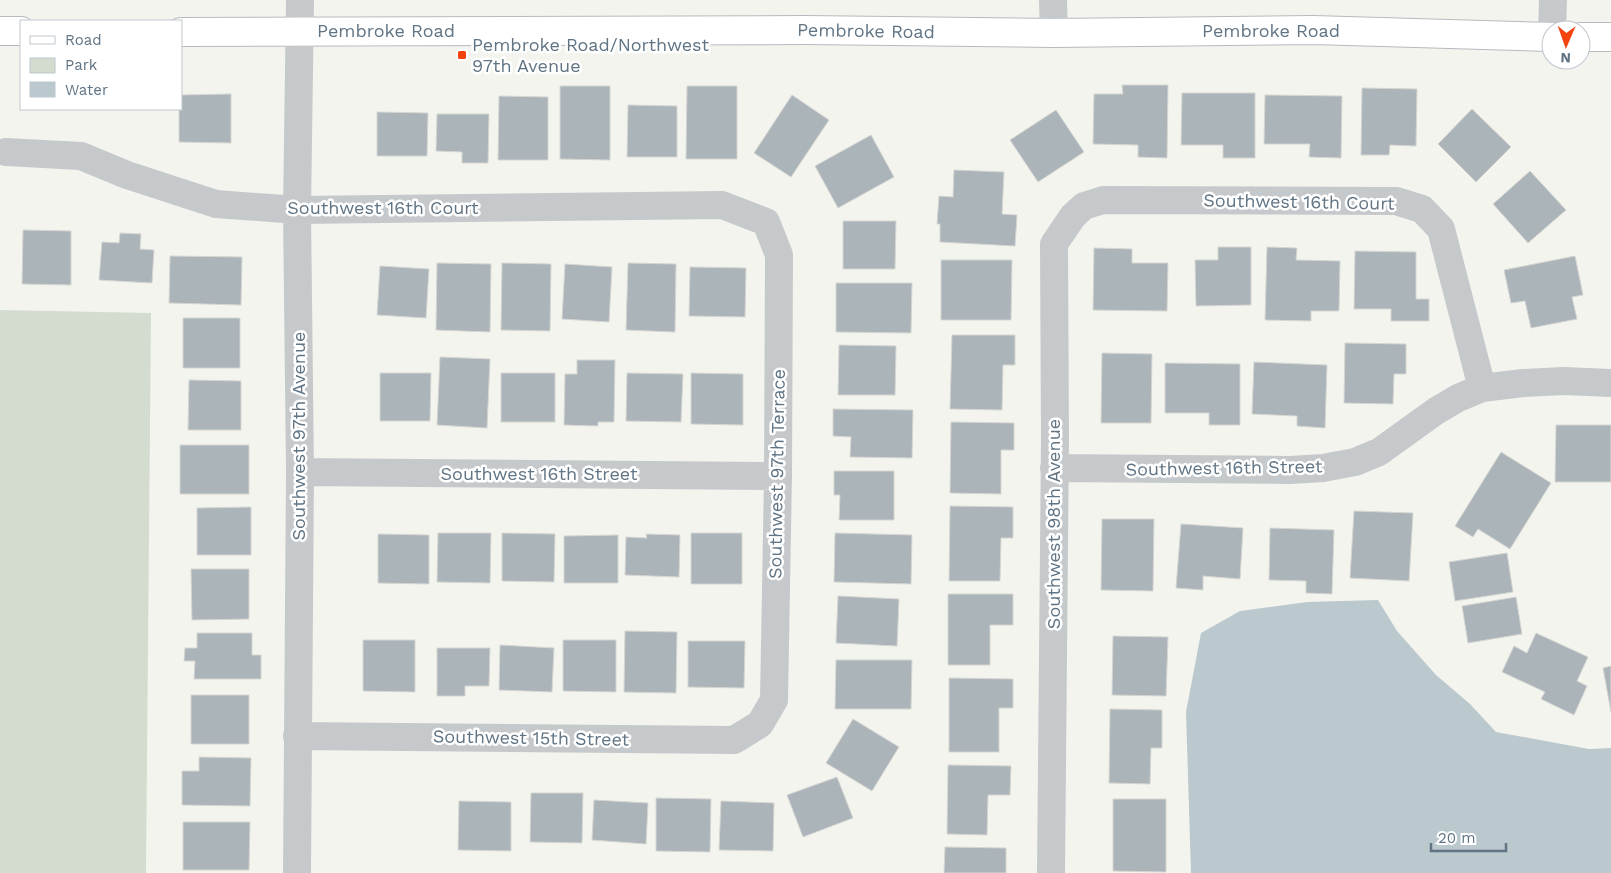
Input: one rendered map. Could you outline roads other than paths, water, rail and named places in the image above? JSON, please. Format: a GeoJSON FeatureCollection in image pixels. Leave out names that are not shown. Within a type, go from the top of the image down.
{"type":"FeatureCollection","features":[{"type":"Feature","properties":{"kind":"main road","name":"Pembroke Road"},"geometry":{"type":"LineString","coordinates":[[182,32],[805,30],[1054,33],[1313,30],[1541,36]]}},
{"type":"Feature","properties":{"kind":"main road"},"geometry":{"type":"LineString","coordinates":[[0,31],[20,31]]}},
{"type":"Feature","properties":{"kind":"main road"},"geometry":{"type":"LineString","coordinates":[[1591,37],[1611,37]]}},
{"type":"Feature","properties":{"kind":"street","name":"Southwest 97th Avenue"},"geometry":{"type":"LineString","coordinates":[[297,873],[300,472],[297,210],[300,0]]}},
{"type":"Feature","properties":{"kind":"street"},"geometry":{"type":"LineString","coordinates":[[1053,0],[1054,33]]}},
{"type":"Feature","properties":{"kind":"street"},"geometry":{"type":"LineString","coordinates":[[1552,0],[1552,20]]}},
{"type":"Feature","properties":{"kind":"street","name":"Southwest 16th Court"},"geometry":{"type":"LineString","coordinates":[[6,152],[82,156],[127,175],[216,204],[297,210],[722,205],[766,222]]}},
{"type":"Feature","properties":{"kind":"street","name":"Southwest 16th Court"},"geometry":{"type":"LineString","coordinates":[[1104,200],[1396,201],[1422,209],[1441,229],[1482,388]]}},
{"type":"Feature","properties":{"kind":"street","name":"Southwest 98th Avenue"},"geometry":{"type":"LineString","coordinates":[[1051,873],[1054,244],[1073,216],[1084,206],[1104,200]]}},
{"type":"Feature","properties":{"kind":"street","name":"Southwest 97th Terrace"},"geometry":{"type":"LineString","coordinates":[[760,724],[774,700],[778,476],[779,255],[766,222]]}},
{"type":"Feature","properties":{"kind":"street","name":"Southwest 16th Street"},"geometry":{"type":"LineString","coordinates":[[1054,468],[1290,470],[1323,468],[1355,462],[1379,452],[1443,406],[1482,388],[1564,381],[1611,383]]}},
{"type":"Feature","properties":{"kind":"street","name":"Southwest 16th Street"},"geometry":{"type":"LineString","coordinates":[[300,472],[778,476]]}},
{"type":"Feature","properties":{"kind":"street","name":"Southwest 15th Street"},"geometry":{"type":"LineString","coordinates":[[297,736],[734,740],[760,724]]}},
{"type":"Feature","properties":{"kind":"water"},"geometry":{"type":"Polygon","coordinates":[[[1378,600],[1397,631],[1436,675],[1470,704],[1496,732],[1589,749],[1611,748],[1611,873],[1191,873],[1186,712],[1201,633],[1240,611],[1307,602],[1378,600]]]}},
{"type":"Feature","properties":{"kind":"place","name":"Pembroke Road/Northwest 97th Avenue"},"geometry":{"type":"Point","coordinates":[462,55]}}]}
